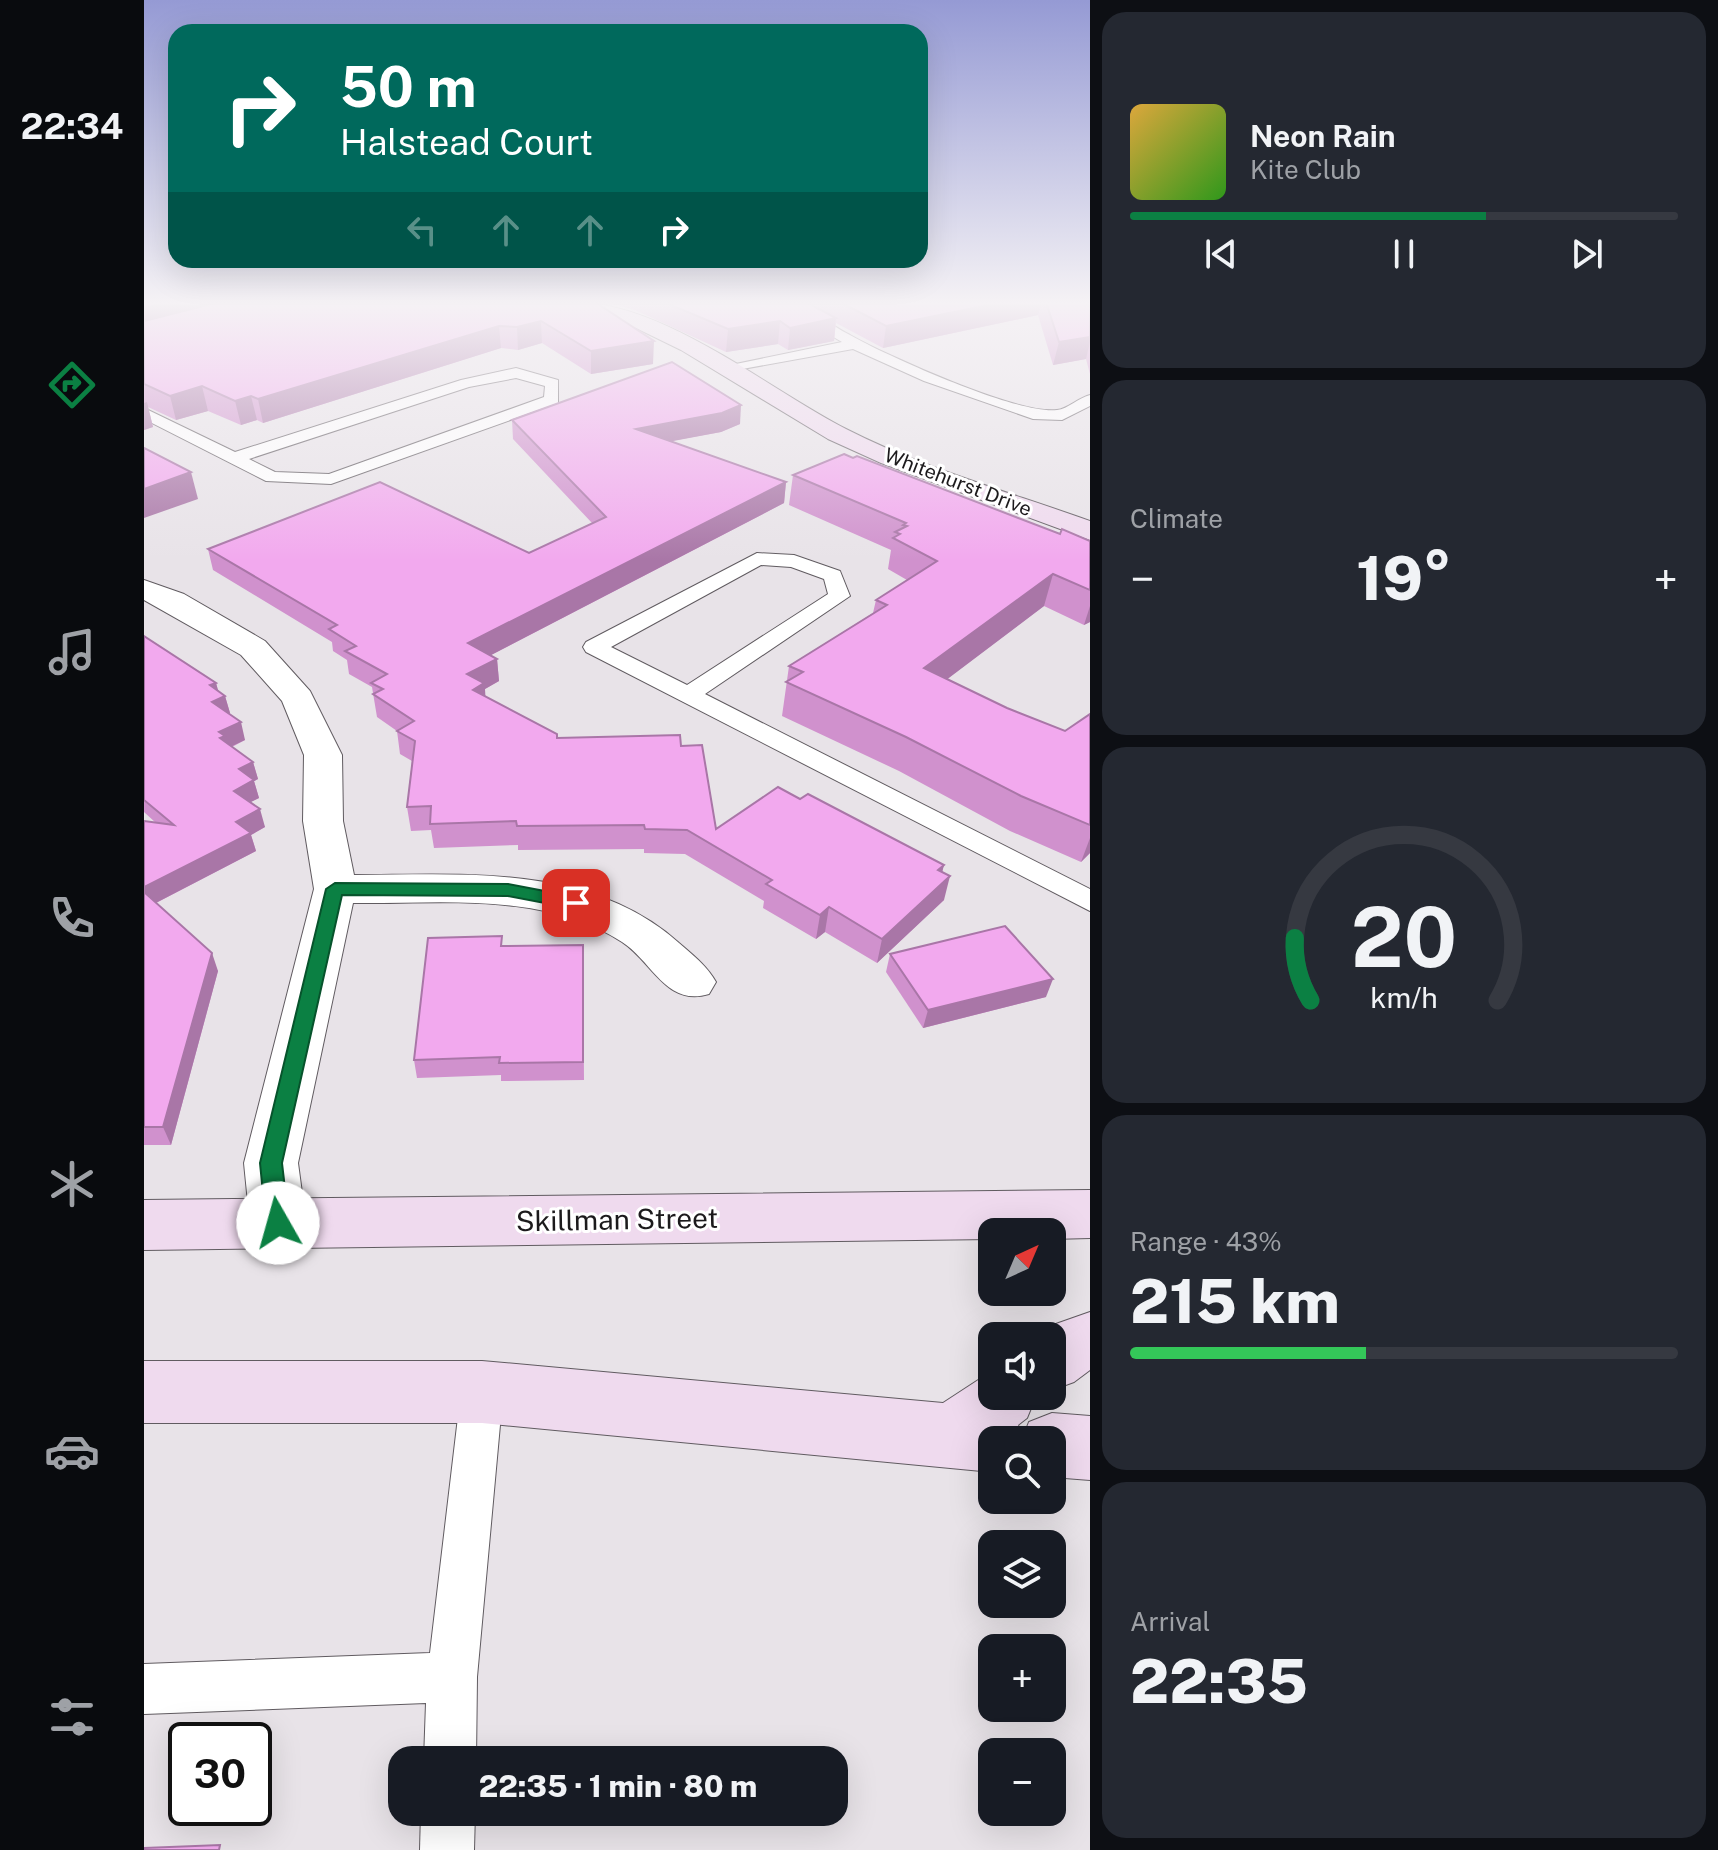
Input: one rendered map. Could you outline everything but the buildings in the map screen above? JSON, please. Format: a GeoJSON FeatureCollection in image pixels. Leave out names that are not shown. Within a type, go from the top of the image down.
{"type":"FeatureCollection","features":[{"type":"Feature","properties":{"kind":"main road","name":"Whitehurst Drive"},"geometry":{"type":"LineString","coordinates":[[763,388],[837,434],[890,458],[1090,531]]}},
{"type":"Feature","properties":{"kind":"main road","name":"Skillman Street"},"geometry":{"type":"LineString","coordinates":[[144,1225],[1090,1214]]}},
{"type":"Feature","properties":{"kind":"main road"},"geometry":{"type":"LineString","coordinates":[[1066,1351],[1090,1341]]}},
{"type":"Feature","properties":{"kind":"main road"},"geometry":{"type":"LineString","coordinates":[[144,1392],[482,1392],[972,1439],[994,1410]]}},
{"type":"Feature","properties":{"kind":"main road"},"geometry":{"type":"LineString","coordinates":[[1066,1446],[1090,1448]]}},
{"type":"Feature","properties":{"kind":"street"},"geometry":{"type":"LineString","coordinates":[[144,589],[173,601],[253,648],[298,698],[323,755],[323,821],[335,889],[271,1163],[278,1223]]}},
{"type":"Feature","properties":{"kind":"street"},"geometry":{"type":"LineString","coordinates":[[335,889],[508,890],[576,903],[638,931],[693,982]]}},
{"type":"Feature","properties":{"kind":"lane"},"geometry":{"type":"LineString","coordinates":[[233,458],[449,388]]}},
{"type":"Feature","properties":{"kind":"lane"},"geometry":{"type":"LineString","coordinates":[[144,413],[272,477],[331,479],[552,400],[553,388]]}},
{"type":"Feature","properties":{"kind":"lane"},"geometry":{"type":"LineString","coordinates":[[959,388],[1033,414],[1062,415],[1090,400]]}},
{"type":"Feature","properties":{"kind":"lane"},"geometry":{"type":"LineString","coordinates":[[688,695],[839,596],[833,575],[794,561],[757,559],[594,647],[1090,901]]}},
{"type":"Feature","properties":{"kind":"lane"},"geometry":{"type":"LineString","coordinates":[[450,1746],[452,1677],[482,1392]]}},
{"type":"Feature","properties":{"kind":"lane"},"geometry":{"type":"LineString","coordinates":[[144,1689],[452,1677]]}},
{"type":"Feature","properties":{"kind":"lane"},"geometry":{"type":"LineString","coordinates":[[447,1850],[448,1826]]}},
{"type":"Feature","properties":{"kind":"route"},"geometry":{"type":"LineString","coordinates":[[278,1223],[271,1163],[335,889],[508,890],[576,903]]}}]}
